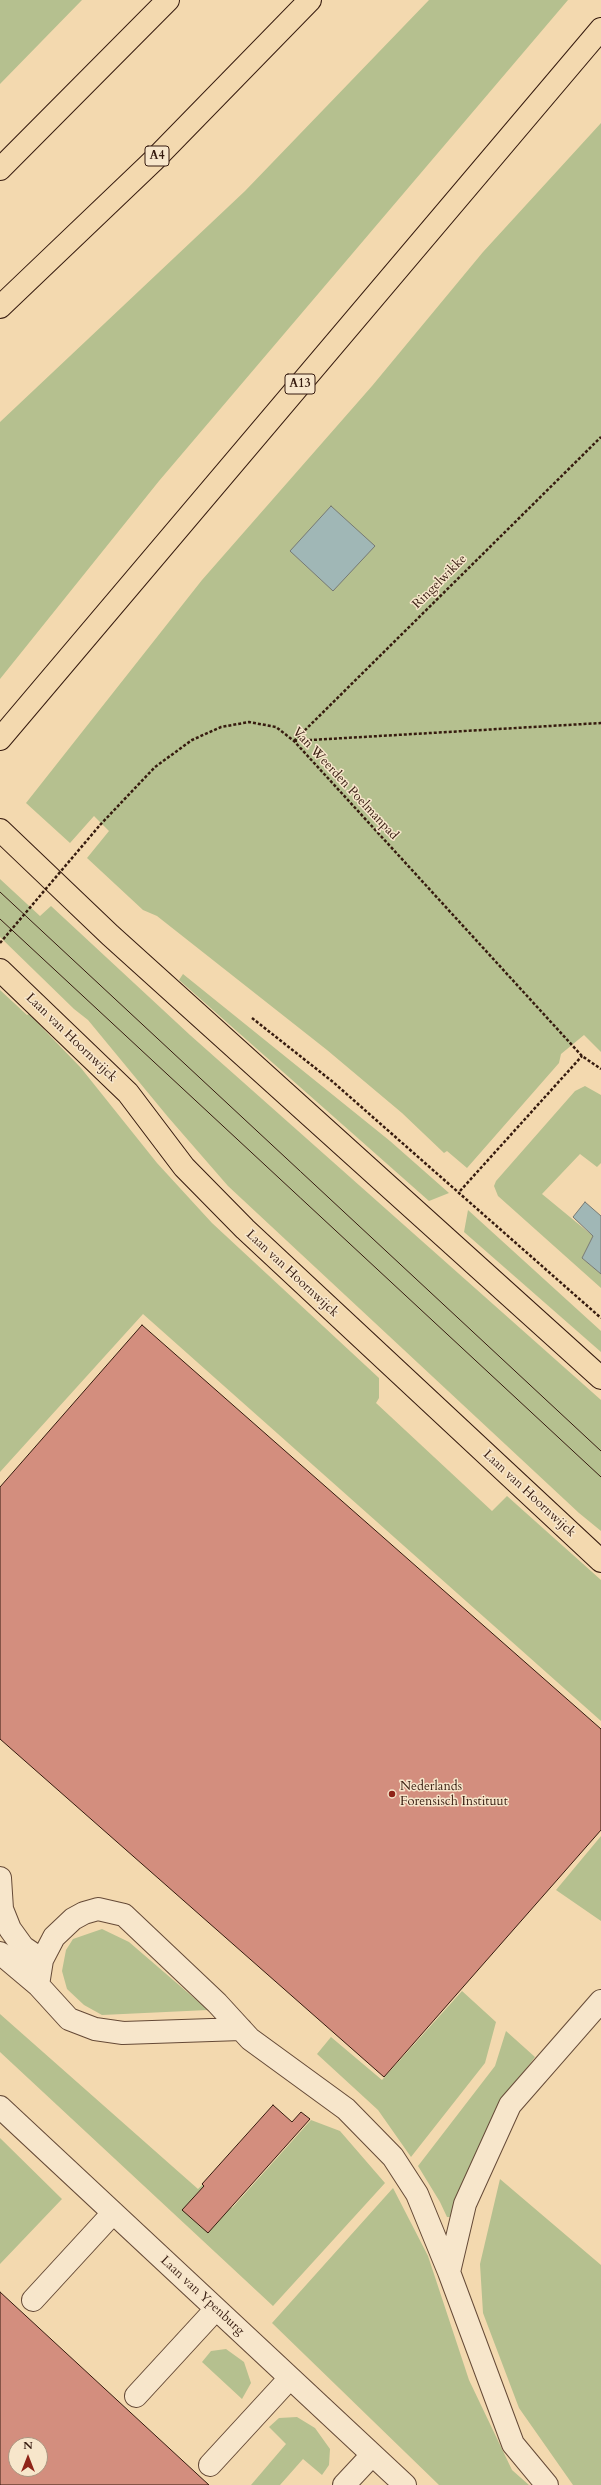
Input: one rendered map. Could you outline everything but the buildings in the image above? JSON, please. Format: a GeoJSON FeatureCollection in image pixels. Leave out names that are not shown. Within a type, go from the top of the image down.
{"type":"FeatureCollection","features":[{"type":"Feature","properties":{"kind":"main road"},"geometry":{"type":"LineString","coordinates":[[0,169],[168,0]]}},
{"type":"Feature","properties":{"kind":"main road","name":"A4"},"geometry":{"type":"LineString","coordinates":[[0,307],[153,161],[310,0]]}},
{"type":"Feature","properties":{"kind":"main road","name":"A13"},"geometry":{"type":"LineString","coordinates":[[0,739],[601,29]]}},
{"type":"Feature","properties":{"kind":"main road"},"geometry":{"type":"LineString","coordinates":[[0,830],[110,935],[601,1378]]}},
{"type":"Feature","properties":{"kind":"main road","name":"Laan van Hoornwijck"},"geometry":{"type":"LineString","coordinates":[[0,970],[128,1093],[184,1167],[245,1229],[601,1560]]}},
{"type":"Feature","properties":{"kind":"street"},"geometry":{"type":"LineString","coordinates":[[0,1878],[2,1909],[10,1929],[24,1947],[42,1960]]}},
{"type":"Feature","properties":{"kind":"street"},"geometry":{"type":"LineString","coordinates":[[38,1985],[42,1960],[54,1937],[73,1919],[84,1913],[98,1910],[117,1913],[134,1923],[250,2039],[346,2109],[393,2157],[417,2194],[449,2272],[513,2444],[547,2485]]}},
{"type":"Feature","properties":{"kind":"street"},"geometry":{"type":"LineString","coordinates":[[0,1953],[38,1985],[69,2019],[95,2029],[123,2033],[241,2029]]}},
{"type":"Feature","properties":{"kind":"street"},"geometry":{"type":"LineString","coordinates":[[449,2272],[465,2204],[510,2105],[601,2001]]}},
{"type":"Feature","properties":{"kind":"street","name":"Laan van Ypenburg"},"geometry":{"type":"LineString","coordinates":[[0,2107],[405,2485]]}},
{"type":"Feature","properties":{"kind":"street"},"geometry":{"type":"LineString","coordinates":[[33,2300],[113,2213]]}},
{"type":"Feature","properties":{"kind":"street"},"geometry":{"type":"LineString","coordinates":[[136,2396],[216,2309]]}},
{"type":"Feature","properties":{"kind":"street"},"geometry":{"type":"LineString","coordinates":[[210,2465],[290,2378]]}},
{"type":"Feature","properties":{"kind":"street"},"geometry":{"type":"LineString","coordinates":[[344,2485],[372,2454]]}},
{"type":"Feature","properties":{"kind":"path","name":"Ringelwikke"},"geometry":{"type":"LineString","coordinates":[[294,741],[601,437]]}},
{"type":"Feature","properties":{"kind":"path","name":"Van Weerden Poelmanpad"},"geometry":{"type":"LineString","coordinates":[[0,943],[100,825],[155,767],[192,740],[221,727],[249,722],[276,727],[294,741],[582,1056],[601,1069]]}},
{"type":"Feature","properties":{"kind":"path"},"geometry":{"type":"LineString","coordinates":[[294,741],[601,723]]}},
{"type":"Feature","properties":{"kind":"path"},"geometry":{"type":"LineString","coordinates":[[582,1056],[460,1191],[601,1318]]}},
{"type":"Feature","properties":{"kind":"green space"},"geometry":{"type":"Polygon","coordinates":[[[0,0],[82,0],[0,84],[0,0]]]}},
{"type":"Feature","properties":{"kind":"green space"},"geometry":{"type":"Polygon","coordinates":[[[429,0],[568,0],[159,481],[0,679],[0,422],[245,191],[429,0]]]}},
{"type":"Feature","properties":{"kind":"green space"},"geometry":{"type":"Polygon","coordinates":[[[601,123],[601,1052],[584,1035],[561,1054],[559,1063],[467,1168],[447,1151],[444,1153],[402,1113],[327,1050],[157,916],[143,910],[87,858],[109,831],[94,816],[70,843],[26,803],[202,580],[372,386],[483,252],[601,123]]]}},
{"type":"Feature","properties":{"kind":"green space"},"geometry":{"type":"Polygon","coordinates":[[[0,879],[40,916],[51,906],[190,1035],[601,1400],[601,1531],[579,1513],[228,1186],[168,1117],[88,1020],[74,1009],[0,937],[0,879]]]}},
{"type":"Feature","properties":{"kind":"green space"},"geometry":{"type":"Polygon","coordinates":[[[183,974],[390,1141],[449,1193],[429,1201],[179,980],[183,974]]]}},
{"type":"Feature","properties":{"kind":"green space"},"geometry":{"type":"Polygon","coordinates":[[[0,990],[27,1015],[29,1014],[81,1068],[157,1163],[212,1223],[379,1378],[379,1398],[376,1403],[492,1511],[507,1496],[601,1580],[601,1721],[143,1314],[0,1472],[0,990]]]}},
{"type":"Feature","properties":{"kind":"green space"},"geometry":{"type":"Polygon","coordinates":[[[585,1086],[601,1095],[601,1163],[597,1167],[580,1154],[542,1194],[593,1236],[582,1258],[601,1274],[601,1288],[498,1196],[494,1186],[496,1181],[575,1091],[585,1086]]]}},
{"type":"Feature","properties":{"kind":"green space"},"geometry":{"type":"Polygon","coordinates":[[[468,1210],[601,1331],[601,1352],[464,1232],[468,1210]]]}},
{"type":"Feature","properties":{"kind":"green space"},"geometry":{"type":"Polygon","coordinates":[[[601,1836],[601,1921],[556,1890],[601,1836]]]}},
{"type":"Feature","properties":{"kind":"green space"},"geometry":{"type":"Polygon","coordinates":[[[102,1929],[129,1942],[208,2010],[102,2015],[84,2005],[67,1989],[62,1971],[66,1950],[73,1939],[102,1929]]]}},
{"type":"Feature","properties":{"kind":"green space"},"geometry":{"type":"Polygon","coordinates":[[[462,1991],[496,2022],[485,2063],[411,2157],[378,2110],[317,2054],[331,2037],[382,2080],[462,1991]]]}},
{"type":"Feature","properties":{"kind":"green space"},"geometry":{"type":"Polygon","coordinates":[[[0,2014],[198,2189],[204,2183],[232,2208],[311,2120],[340,2131],[385,2183],[273,2306],[0,2052],[0,2014]]]}},
{"type":"Feature","properties":{"kind":"green space"},"geometry":{"type":"Polygon","coordinates":[[[506,2031],[535,2057],[508,2093],[476,2152],[456,2217],[447,2217],[440,2202],[418,2166],[495,2066],[506,2031]]]}},
{"type":"Feature","properties":{"kind":"green space"},"geometry":{"type":"Polygon","coordinates":[[[0,2138],[62,2199],[0,2264],[0,2138]]]}},
{"type":"Feature","properties":{"kind":"green space"},"geometry":{"type":"Polygon","coordinates":[[[500,2179],[601,2265],[601,2485],[573,2485],[519,2408],[483,2313],[480,2264],[500,2179]]]}},
{"type":"Feature","properties":{"kind":"green space"},"geometry":{"type":"Polygon","coordinates":[[[393,2188],[428,2256],[469,2380],[512,2470],[529,2485],[439,2485],[272,2323],[393,2188]]]}},
{"type":"Feature","properties":{"kind":"green space"},"geometry":{"type":"Polygon","coordinates":[[[226,2349],[244,2362],[251,2383],[242,2399],[202,2362],[211,2351],[226,2349]]]}},
{"type":"Feature","properties":{"kind":"green space"},"geometry":{"type":"Polygon","coordinates":[[[297,2417],[315,2428],[330,2449],[329,2465],[322,2475],[303,2459],[280,2485],[251,2485],[286,2444],[269,2427],[279,2418],[297,2417]]]}},
{"type":"Feature","properties":{"kind":"water"},"geometry":{"type":"Polygon","coordinates":[[[331,506],[375,546],[333,591],[290,551],[331,506]]]}},
{"type":"Feature","properties":{"kind":"water"},"geometry":{"type":"Polygon","coordinates":[[[585,1202],[601,1216],[601,1274],[582,1258],[593,1236],[573,1217],[585,1202]]]}},
{"type":"Feature","properties":{"kind":"tram line"},"geometry":{"type":"LineString","coordinates":[[0,892],[601,1451]]}},
{"type":"Feature","properties":{"kind":"tram line"},"geometry":{"type":"LineString","coordinates":[[0,919],[601,1477]]}},
{"type":"Feature","properties":{"kind":"place","name":"Nederlands Forensisch Instituut"},"geometry":{"type":"Point","coordinates":[392,1794]}}]}
